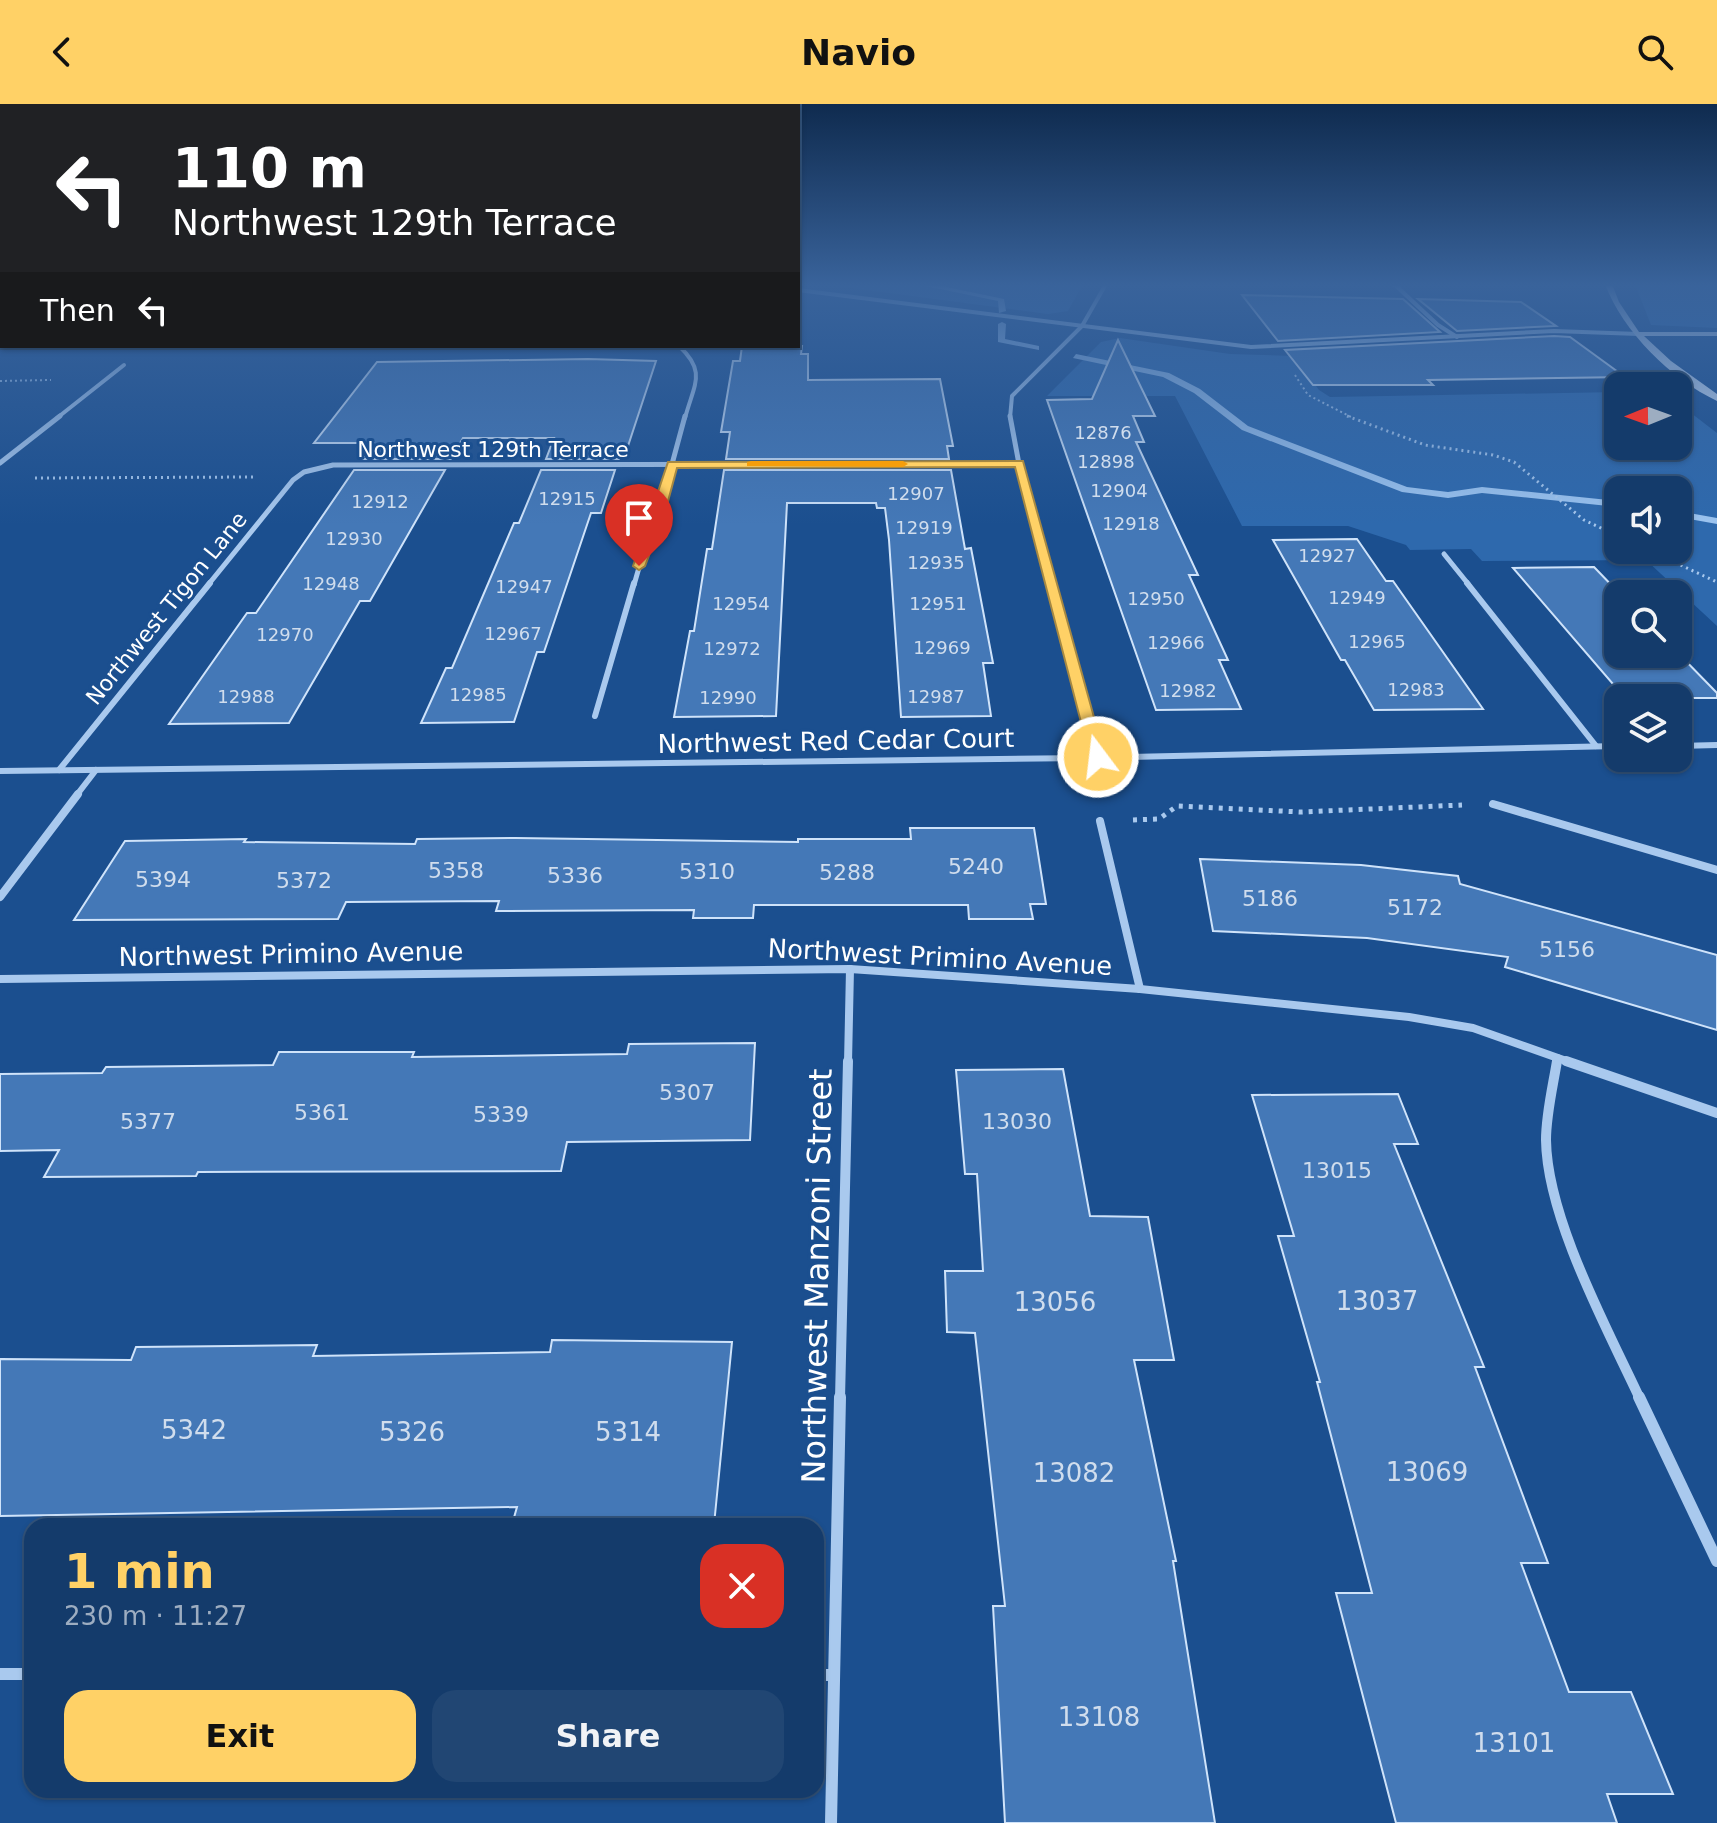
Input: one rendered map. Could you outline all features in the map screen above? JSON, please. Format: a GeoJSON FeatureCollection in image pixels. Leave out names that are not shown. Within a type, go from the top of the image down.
{"type":"FeatureCollection","features":[{"type":"Feature","properties":{"kind":"main road"},"geometry":{"type":"LineString","coordinates":[[1672,364],[1717,398]]}},
{"type":"Feature","properties":{"kind":"street"},"geometry":{"type":"LineString","coordinates":[[595,716],[672,464],[697,373],[695,364]]}},
{"type":"Feature","properties":{"kind":"street"},"geometry":{"type":"LineString","coordinates":[[1044,364],[1012,396],[1010,416],[1019,464],[1098,757]]}},
{"type":"Feature","properties":{"kind":"street"},"geometry":{"type":"LineString","coordinates":[[0,463],[124,365]]}},
{"type":"Feature","properties":{"kind":"street","name":"Northwest 129th Terrace"},"geometry":{"type":"LineString","coordinates":[[301,474],[333,465],[1019,464]]}},
{"type":"Feature","properties":{"kind":"street","name":"Northwest Tigon Lane"},"geometry":{"type":"LineString","coordinates":[[59,770],[301,474]]}},
{"type":"Feature","properties":{"kind":"street"},"geometry":{"type":"LineString","coordinates":[[1444,554],[1596,746]]}},
{"type":"Feature","properties":{"kind":"street"},"geometry":{"type":"LineString","coordinates":[[1692,746],[1717,745]]}},
{"type":"Feature","properties":{"kind":"street","name":"Northwest Red Cedar Court"},"geometry":{"type":"LineString","coordinates":[[0,771],[1098,757],[1604,746]]}},
{"type":"Feature","properties":{"kind":"street"},"geometry":{"type":"LineString","coordinates":[[0,897],[96,770]]}},
{"type":"Feature","properties":{"kind":"street"},"geometry":{"type":"LineString","coordinates":[[1493,804],[1717,870]]}},
{"type":"Feature","properties":{"kind":"street"},"geometry":{"type":"LineString","coordinates":[[1100,821],[1140,989]]}},
{"type":"Feature","properties":{"kind":"street","name":"Northwest Primino Avenue"},"geometry":{"type":"LineString","coordinates":[[0,979],[850,969],[1140,989],[1409,1017],[1473,1028],[1717,1113]]}},
{"type":"Feature","properties":{"kind":"street","name":"Northwest Manzoni Street"},"geometry":{"type":"LineString","coordinates":[[831,1823],[850,969]]}},
{"type":"Feature","properties":{"kind":"street"},"geometry":{"type":"LineString","coordinates":[[1557,1058],[1546,1140],[1558,1208],[1593,1299],[1717,1561]]}},
{"type":"Feature","properties":{"kind":"street"},"geometry":{"type":"LineString","coordinates":[[0,1674],[24,1674]]}},
{"type":"Feature","properties":{"kind":"street"},"geometry":{"type":"LineString","coordinates":[[824,1675],[834,1675]]}},
{"type":"Feature","properties":{"kind":"path"},"geometry":{"type":"LineString","coordinates":[[1290,364],[1303,389],[1320,404],[1425,445],[1503,458],[1555,494],[1584,520],[1604,529]]}},
{"type":"Feature","properties":{"kind":"path"},"geometry":{"type":"LineString","coordinates":[[72,478],[301,474]]}},
{"type":"Feature","properties":{"kind":"path"},"geometry":{"type":"LineString","coordinates":[[1678,564],[1717,582]]}},
{"type":"Feature","properties":{"kind":"path"},"geometry":{"type":"LineString","coordinates":[[1100,821],[1159,819],[1177,806],[1301,812],[1493,804]]}},
{"type":"Feature","properties":{"kind":"shaded area"},"geometry":{"type":"Polygon","coordinates":[[[1079,364],[1300,364],[1319,390],[1330,397],[1604,392],[1604,460],[1692,460],[1692,414],[1717,433],[1717,626],[1692,603],[1692,580],[1668,580],[1650,564],[1692,564],[1692,476],[1604,476],[1604,560],[1482,561],[1471,549],[1410,550],[1406,545],[1348,526],[1242,526],[1175,396],[1047,396],[1079,364]]]}},
{"type":"Feature","properties":{"kind":"building"},"geometry":{"type":"Polygon","coordinates":[[[375,364],[655,364],[628,446],[623,446],[619,459],[546,459],[554,438],[463,438],[451,459],[362,459],[373,443],[314,443],[375,364]]]}},
{"type":"Feature","properties":{"kind":"building"},"geometry":{"type":"Polygon","coordinates":[[[732,364],[808,364],[808,380],[940,379],[953,446],[947,446],[949,459],[726,459],[730,432],[721,432],[732,364]]]}},
{"type":"Feature","properties":{"kind":"building"},"geometry":{"type":"Polygon","coordinates":[[[1107,364],[1130,364],[1155,416],[1133,416],[1144,442],[1136,442],[1198,575],[1189,575],[1228,660],[1219,660],[1241,709],[1156,710],[1047,400],[1092,399],[1107,364]]]}},
{"type":"Feature","properties":{"kind":"building"},"geometry":{"type":"Polygon","coordinates":[[[1296,364],[1607,364],[1618,372],[1604,372],[1604,377],[1428,380],[1433,385],[1313,385],[1296,364]]]}},
{"type":"Feature","properties":{"kind":"building"},"geometry":{"type":"Polygon","coordinates":[[[354,470],[445,470],[370,601],[360,601],[289,723],[169,724],[247,613],[256,613],[354,470]]]}},
{"type":"Feature","properties":{"kind":"building"},"geometry":{"type":"Polygon","coordinates":[[[541,470],[615,470],[601,513],[591,513],[544,652],[537,652],[514,722],[421,723],[446,668],[452,668],[514,523],[519,523],[541,470]]]}},
{"type":"Feature","properties":{"kind":"building"},"geometry":{"type":"Polygon","coordinates":[[[724,470],[951,470],[965,549],[971,548],[993,663],[983,663],[991,716],[901,717],[885,508],[877,508],[876,503],[787,503],[776,716],[674,717],[690,631],[694,631],[707,549],[712,549],[724,470]]]}},
{"type":"Feature","properties":{"kind":"building"},"geometry":{"type":"Polygon","coordinates":[[[1357,539],[1386,581],[1393,581],[1483,709],[1374,710],[1345,660],[1341,660],[1273,540],[1357,539]]]}},
{"type":"Feature","properties":{"kind":"building"},"geometry":{"type":"Polygon","coordinates":[[[1594,567],[1607,580],[1604,580],[1604,668],[1692,667],[1717,693],[1717,698],[1692,698],[1692,684],[1613,684],[1513,568],[1594,567]]]}},
{"type":"Feature","properties":{"kind":"building"},"geometry":{"type":"Polygon","coordinates":[[[910,828],[1034,828],[1046,904],[1030,904],[1033,919],[969,919],[968,905],[754,905],[753,918],[693,918],[694,910],[496,911],[499,901],[346,902],[338,919],[74,920],[125,841],[246,839],[244,842],[415,844],[417,839],[516,838],[798,842],[798,839],[911,839],[910,828]]]}},
{"type":"Feature","properties":{"kind":"building"},"geometry":{"type":"Polygon","coordinates":[[[1200,859],[1361,865],[1458,876],[1460,884],[1717,955],[1717,1030],[1505,967],[1508,957],[1367,938],[1213,931],[1200,859]]]}},
{"type":"Feature","properties":{"kind":"building"},"geometry":{"type":"Polygon","coordinates":[[[755,1043],[750,1140],[567,1142],[561,1171],[198,1172],[196,1176],[44,1177],[59,1150],[0,1151],[0,1074],[102,1073],[106,1067],[273,1065],[279,1052],[414,1052],[412,1057],[627,1054],[629,1044],[755,1043]]]}},
{"type":"Feature","properties":{"kind":"building"},"geometry":{"type":"Polygon","coordinates":[[[1063,1069],[1090,1216],[1148,1217],[1174,1360],[1134,1360],[1176,1561],[1173,1561],[1215,1823],[1005,1823],[993,1606],[1005,1606],[975,1333],[947,1332],[945,1271],[983,1271],[977,1174],[965,1174],[956,1070],[1063,1069]]]}},
{"type":"Feature","properties":{"kind":"building"},"geometry":{"type":"Polygon","coordinates":[[[1398,1094],[1418,1144],[1394,1144],[1484,1367],[1475,1367],[1548,1563],[1521,1563],[1569,1692],[1631,1692],[1673,1794],[1607,1794],[1617,1823],[1396,1823],[1336,1593],[1372,1593],[1317,1382],[1320,1382],[1278,1236],[1294,1236],[1252,1095],[1398,1094]]]}},
{"type":"Feature","properties":{"kind":"building"},"geometry":{"type":"Polygon","coordinates":[[[552,1340],[732,1342],[715,1518],[514,1518],[517,1507],[0,1516],[0,1359],[131,1360],[136,1347],[317,1345],[313,1356],[550,1352],[552,1340]]]}},
{"type":"Feature","properties":{"kind":"waterway"},"geometry":{"type":"LineString","coordinates":[[1115,364],[1166,375],[1197,391],[1245,428],[1405,490],[1448,495],[1482,490],[1604,503]]}},
{"type":"Feature","properties":{"kind":"waterway"},"geometry":{"type":"LineString","coordinates":[[1692,517],[1717,521]]}},
{"type":"Feature","properties":{"kind":"slow traffic"},"geometry":{"type":"LineString","coordinates":[[751,464],[903,464]]}},
{"type":"Feature","properties":{"kind":"route"},"geometry":{"type":"LineString","coordinates":[[639,566],[658,516],[672,464],[1019,464],[1098,757]]}}]}
